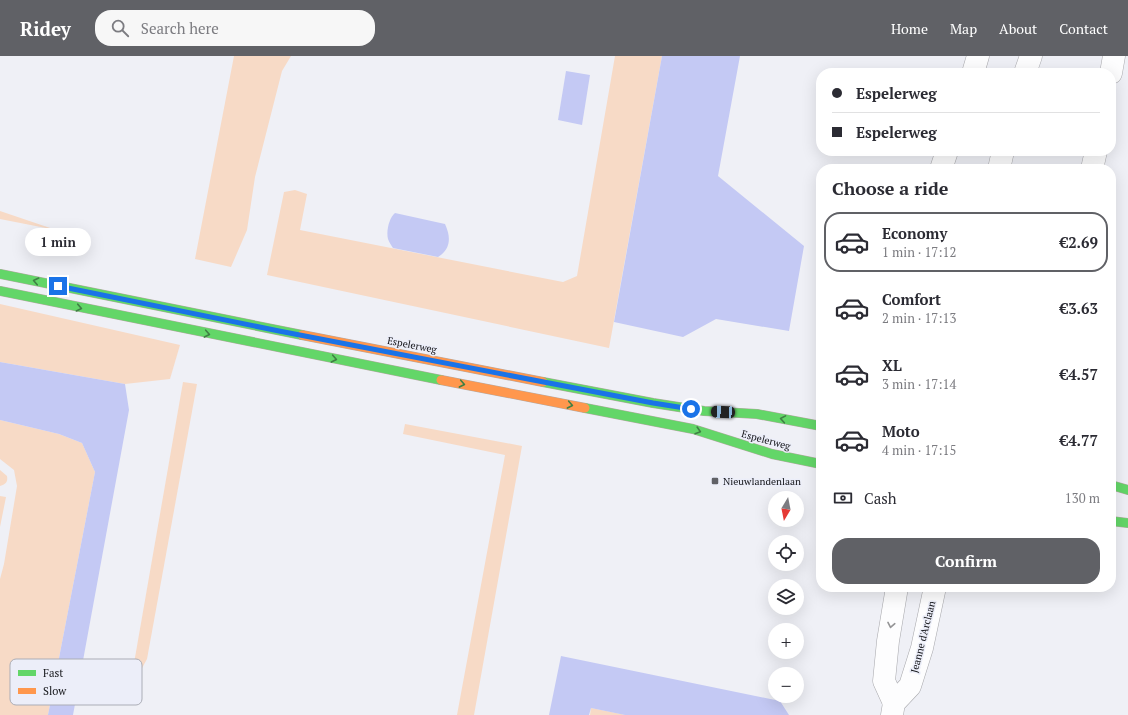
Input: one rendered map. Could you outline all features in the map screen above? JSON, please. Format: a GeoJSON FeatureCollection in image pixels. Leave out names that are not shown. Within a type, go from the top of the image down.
{"type":"FeatureCollection","features":[{"type":"Feature","properties":{"kind":"main road","name":"Espelerweg"},"geometry":{"type":"LineString","coordinates":[[0,274],[279,331],[653,403],[704,411],[757,414],[816,425]]}},
{"type":"Feature","properties":{"kind":"main road","name":"Espelerweg"},"geometry":{"type":"LineString","coordinates":[[0,291],[270,347],[686,428],[772,454],[816,463]]}},
{"type":"Feature","properties":{"kind":"main road"},"geometry":{"type":"LineString","coordinates":[[1116,486],[1128,490]]}},
{"type":"Feature","properties":{"kind":"main road"},"geometry":{"type":"LineString","coordinates":[[1116,522],[1128,523]]}},
{"type":"Feature","properties":{"kind":"street"},"geometry":{"type":"LineString","coordinates":[[974,68],[978,56]]}},
{"type":"Feature","properties":{"kind":"street"},"geometry":{"type":"LineString","coordinates":[[1027,68],[1032,56]]}},
{"type":"Feature","properties":{"kind":"street"},"geometry":{"type":"LineString","coordinates":[[1112,68],[1114,56]]}},
{"type":"Feature","properties":{"kind":"street","name":"Jeanne d'Arclaan"},"geometry":{"type":"LineString","coordinates":[[893,709],[884,681],[888,641],[896,592]]}},
{"type":"Feature","properties":{"kind":"street","name":"Jeanne d'Arclaan"},"geometry":{"type":"LineString","coordinates":[[893,709],[910,686],[922,648],[934,592]]}},
{"type":"Feature","properties":{"kind":"shaded area"},"geometry":{"type":"Polygon","coordinates":[[[234,56],[291,56],[282,71],[255,177],[247,230],[231,267],[195,259],[234,56]]]}},
{"type":"Feature","properties":{"kind":"shaded area"},"geometry":{"type":"Polygon","coordinates":[[[615,56],[662,56],[609,348],[267,275],[284,192],[295,190],[307,194],[300,230],[563,282],[577,276],[615,56]]]}},
{"type":"Feature","properties":{"kind":"shaded area"},"geometry":{"type":"Polygon","coordinates":[[[0,211],[56,230],[0,219],[0,211]]]}},
{"type":"Feature","properties":{"kind":"shaded area"},"geometry":{"type":"Polygon","coordinates":[[[0,304],[180,345],[170,379],[125,384],[0,362],[0,304]]]}},
{"type":"Feature","properties":{"kind":"shaded area"},"geometry":{"type":"Polygon","coordinates":[[[183,382],[197,384],[147,659],[142,668],[142,659],[135,659],[183,382]]]}},
{"type":"Feature","properties":{"kind":"shaded area"},"geometry":{"type":"Polygon","coordinates":[[[0,420],[59,434],[82,443],[95,472],[59,659],[10,659],[10,705],[50,705],[48,715],[0,715],[0,579],[4,564],[17,486],[14,470],[0,459],[0,420]]]}},
{"type":"Feature","properties":{"kind":"shaded area"},"geometry":{"type":"Polygon","coordinates":[[[405,424],[522,446],[474,715],[457,715],[505,455],[403,434],[405,424]]]}},
{"type":"Feature","properties":{"kind":"shaded area"},"geometry":{"type":"Polygon","coordinates":[[[0,470],[7,476],[7,481],[0,486],[0,470]]]}},
{"type":"Feature","properties":{"kind":"shaded area"},"geometry":{"type":"Polygon","coordinates":[[[0,496],[6,497],[0,527],[0,496]]]}},
{"type":"Feature","properties":{"kind":"shaded area"},"geometry":{"type":"Polygon","coordinates":[[[591,708],[626,715],[590,715],[591,708]]]}},
{"type":"Feature","properties":{"kind":"water"},"geometry":{"type":"Polygon","coordinates":[[[662,56],[740,56],[718,176],[804,246],[789,331],[716,319],[683,337],[614,322],[662,56]]]}},
{"type":"Feature","properties":{"kind":"water"},"geometry":{"type":"Polygon","coordinates":[[[566,71],[590,75],[582,125],[558,120],[566,71]]]}},
{"type":"Feature","properties":{"kind":"water"},"geometry":{"type":"Polygon","coordinates":[[[395,213],[445,224],[449,238],[448,246],[438,257],[393,248],[389,242],[387,232],[388,225],[395,213]]]}},
{"type":"Feature","properties":{"kind":"water"},"geometry":{"type":"Polygon","coordinates":[[[0,362],[125,384],[129,410],[83,659],[59,659],[95,472],[82,443],[59,434],[0,420],[0,362]]]}},
{"type":"Feature","properties":{"kind":"water"},"geometry":{"type":"Polygon","coordinates":[[[561,656],[768,699],[768,703],[781,703],[789,715],[625,715],[591,708],[589,715],[549,715],[561,656]]]}},
{"type":"Feature","properties":{"kind":"water"},"geometry":{"type":"Polygon","coordinates":[[[50,705],[75,705],[73,715],[48,715],[50,705]]]}},
{"type":"Feature","properties":{"kind":"traffic: fast"},"geometry":{"type":"LineString","coordinates":[[0,274],[302,335]]}},
{"type":"Feature","properties":{"kind":"traffic: fast"},"geometry":{"type":"LineString","coordinates":[[0,291],[441,380]]}},
{"type":"Feature","properties":{"kind":"traffic: fast"},"geometry":{"type":"LineString","coordinates":[[543,382],[653,403],[704,411],[757,414],[816,425]]}},
{"type":"Feature","properties":{"kind":"traffic: fast"},"geometry":{"type":"LineString","coordinates":[[585,408],[693,429],[772,454],[816,463]]}},
{"type":"Feature","properties":{"kind":"traffic: fast"},"geometry":{"type":"LineString","coordinates":[[1116,486],[1128,490]]}},
{"type":"Feature","properties":{"kind":"traffic: fast"},"geometry":{"type":"LineString","coordinates":[[1116,522],[1128,523]]}},
{"type":"Feature","properties":{"kind":"traffic: slow"},"geometry":{"type":"LineString","coordinates":[[302,335],[543,382]]}},
{"type":"Feature","properties":{"kind":"traffic: slow"},"geometry":{"type":"LineString","coordinates":[[441,380],[585,408]]}},
{"type":"Feature","properties":{"kind":"place","name":"Nieuwlandenlaan"},"geometry":{"type":"Point","coordinates":[715,481]}},
{"type":"Feature","properties":{"kind":"route"},"geometry":{"type":"LineString","coordinates":[[58,286],[279,331],[691,409]]}}]}
